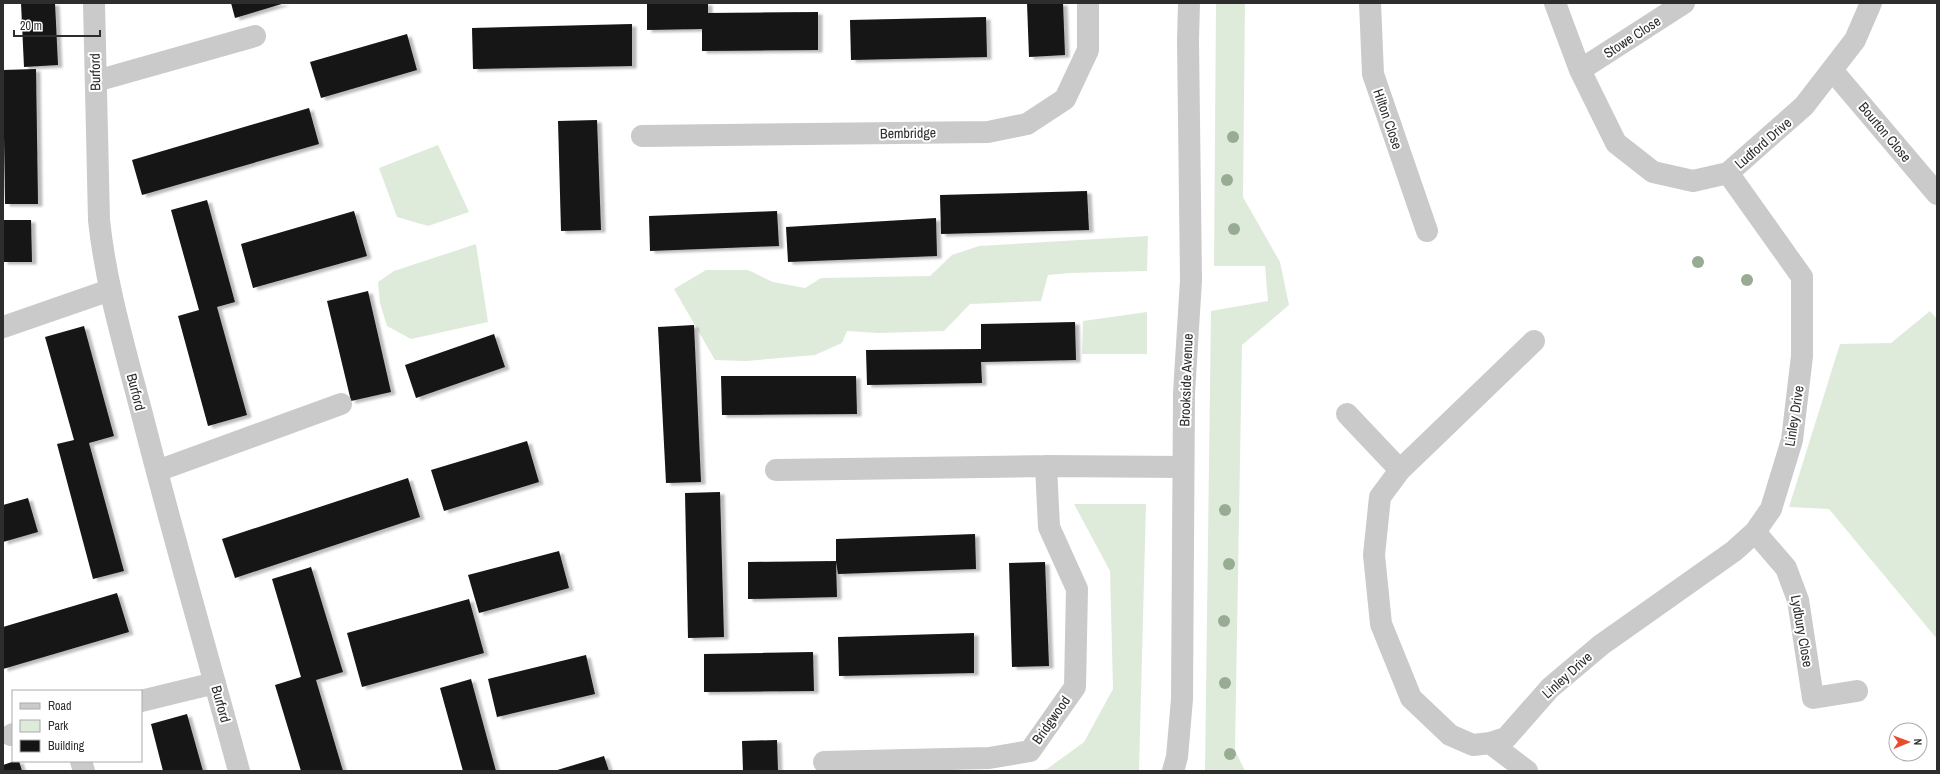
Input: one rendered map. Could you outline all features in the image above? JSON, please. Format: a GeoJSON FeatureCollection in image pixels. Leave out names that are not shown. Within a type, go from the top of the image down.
{"type":"FeatureCollection","features":[{"type":"Feature","properties":{"kind":"street","name":"Burford"},"geometry":{"type":"LineString","coordinates":[[94,3],[99,220],[102,250],[110,290],[157,471],[239,771]]}},
{"type":"Feature","properties":{"kind":"street","name":"Bembridge"},"geometry":{"type":"LineString","coordinates":[[642,136],[988,132],[1027,124],[1065,99],[1088,50],[1088,3]]}},
{"type":"Feature","properties":{"kind":"street","name":"Brookside Avenue"},"geometry":{"type":"LineString","coordinates":[[1177,766],[1182,700],[1184,393],[1191,280],[1188,40],[1189,3]]}},
{"type":"Feature","properties":{"kind":"street","name":"Hilton Close"},"geometry":{"type":"LineString","coordinates":[[1370,3],[1373,74],[1427,231]]}},
{"type":"Feature","properties":{"kind":"street","name":"Ludford Drive"},"geometry":{"type":"LineString","coordinates":[[1555,3],[1580,70],[1616,143],[1653,172],[1693,181],[1728,173],[1804,106],[1855,40],[1871,3]]}},
{"type":"Feature","properties":{"kind":"street","name":"Stowe Close"},"geometry":{"type":"LineString","coordinates":[[1580,70],[1684,3]]}},
{"type":"Feature","properties":{"kind":"street"},"geometry":{"type":"LineString","coordinates":[[96,81],[255,36]]}},
{"type":"Feature","properties":{"kind":"street","name":"Bourton Close"},"geometry":{"type":"LineString","coordinates":[[1832,70],[1937,194]]}},
{"type":"Feature","properties":{"kind":"street","name":"Linley Drive"},"geometry":{"type":"LineString","coordinates":[[1534,341],[1400,470],[1380,497],[1374,555],[1381,624],[1411,698],[1450,735],[1473,745],[1490,744],[1506,738],[1550,688],[1601,645],[1734,551],[1755,532],[1771,509],[1792,440],[1802,356],[1802,277],[1728,173]]}},
{"type":"Feature","properties":{"kind":"street"},"geometry":{"type":"LineString","coordinates":[[3,327],[110,290]]}},
{"type":"Feature","properties":{"kind":"street"},"geometry":{"type":"LineString","coordinates":[[157,471],[341,404]]}},
{"type":"Feature","properties":{"kind":"street"},"geometry":{"type":"LineString","coordinates":[[1347,414],[1400,470]]}},
{"type":"Feature","properties":{"kind":"street"},"geometry":{"type":"LineString","coordinates":[[776,470],[1046,466],[1183,467]]}},
{"type":"Feature","properties":{"kind":"street","name":"Bridgwood"},"geometry":{"type":"LineString","coordinates":[[824,762],[989,758],[1030,751],[1074,687],[1077,589],[1049,527],[1046,466]]}},
{"type":"Feature","properties":{"kind":"street","name":"Lydbury Close"},"geometry":{"type":"LineString","coordinates":[[1755,532],[1786,568],[1798,600],[1813,698],[1857,692]]}},
{"type":"Feature","properties":{"kind":"street"},"geometry":{"type":"LineString","coordinates":[[142,701],[215,683]]}},
{"type":"Feature","properties":{"kind":"street"},"geometry":{"type":"LineString","coordinates":[[1490,744],[1527,771]]}},
{"type":"Feature","properties":{"kind":"green space"},"geometry":{"type":"Polygon","coordinates":[[[1216,3],[1245,3],[1243,197],[1280,262],[1289,305],[1242,345],[1235,750],[1245,771],[1205,771],[1211,311],[1268,301],[1265,266],[1214,266],[1216,3]]]}},
{"type":"Feature","properties":{"kind":"green space"},"geometry":{"type":"Polygon","coordinates":[[[438,145],[469,212],[428,226],[397,217],[379,168],[438,145]]]}},
{"type":"Feature","properties":{"kind":"green space"},"geometry":{"type":"Polygon","coordinates":[[[1148,236],[1147,271],[1048,275],[1041,301],[970,304],[944,331],[879,333],[847,331],[842,343],[815,355],[746,361],[715,360],[674,289],[706,270],[748,270],[773,282],[805,288],[821,278],[930,276],[952,255],[979,246],[1148,236]]]}},
{"type":"Feature","properties":{"kind":"green space"},"geometry":{"type":"Polygon","coordinates":[[[476,244],[488,322],[411,339],[387,326],[380,303],[378,282],[394,271],[476,244]]]}},
{"type":"Feature","properties":{"kind":"green space"},"geometry":{"type":"Polygon","coordinates":[[[1930,311],[1937,319],[1937,639],[1829,509],[1789,507],[1840,344],[1891,343],[1930,311]]]}},
{"type":"Feature","properties":{"kind":"green space"},"geometry":{"type":"Polygon","coordinates":[[[1147,312],[1147,354],[1082,354],[1083,321],[1147,312]]]}},
{"type":"Feature","properties":{"kind":"green space"},"geometry":{"type":"Polygon","coordinates":[[[1074,504],[1146,504],[1139,771],[1037,771],[1047,769],[1084,742],[1113,689],[1110,571],[1074,504]]]}},
{"type":"Feature","properties":{"kind":"building"},"geometry":{"type":"Polygon","coordinates":[[[21,3],[55,3],[58,65],[24,67],[21,3]]]}},
{"type":"Feature","properties":{"kind":"building"},"geometry":{"type":"Polygon","coordinates":[[[231,3],[285,3],[235,18],[231,3]]]}},
{"type":"Feature","properties":{"kind":"building"},"geometry":{"type":"Polygon","coordinates":[[[647,3],[708,3],[708,13],[818,12],[818,50],[702,51],[702,29],[647,30],[647,3]]]}},
{"type":"Feature","properties":{"kind":"building"},"geometry":{"type":"Polygon","coordinates":[[[1027,3],[1063,3],[1065,55],[1029,57],[1027,3]]]}},
{"type":"Feature","properties":{"kind":"building"},"geometry":{"type":"Polygon","coordinates":[[[986,17],[987,57],[851,60],[850,20],[986,17]]]}},
{"type":"Feature","properties":{"kind":"building"},"geometry":{"type":"Polygon","coordinates":[[[632,24],[632,66],[473,69],[472,28],[632,24]]]}},
{"type":"Feature","properties":{"kind":"building"},"geometry":{"type":"Polygon","coordinates":[[[407,34],[417,70],[321,98],[310,62],[407,34]]]}},
{"type":"Feature","properties":{"kind":"building"},"geometry":{"type":"Polygon","coordinates":[[[36,69],[38,204],[5,204],[3,70],[36,69]]]}},
{"type":"Feature","properties":{"kind":"building"},"geometry":{"type":"Polygon","coordinates":[[[309,108],[319,144],[142,195],[132,160],[309,108]]]}},
{"type":"Feature","properties":{"kind":"building"},"geometry":{"type":"Polygon","coordinates":[[[597,120],[601,230],[561,231],[558,121],[597,120]]]}},
{"type":"Feature","properties":{"kind":"building"},"geometry":{"type":"Polygon","coordinates":[[[1087,191],[1089,230],[941,234],[940,195],[1087,191]]]}},
{"type":"Feature","properties":{"kind":"building"},"geometry":{"type":"Polygon","coordinates":[[[207,200],[235,302],[217,307],[247,415],[208,426],[178,316],[199,310],[171,210],[207,200]]]}},
{"type":"Feature","properties":{"kind":"building"},"geometry":{"type":"Polygon","coordinates":[[[354,211],[367,256],[253,288],[241,244],[354,211]]]}},
{"type":"Feature","properties":{"kind":"building"},"geometry":{"type":"Polygon","coordinates":[[[777,211],[779,246],[650,251],[649,216],[777,211]]]}},
{"type":"Feature","properties":{"kind":"building"},"geometry":{"type":"Polygon","coordinates":[[[936,218],[937,256],[788,262],[786,227],[936,218]]]}},
{"type":"Feature","properties":{"kind":"building"},"geometry":{"type":"Polygon","coordinates":[[[3,220],[31,220],[32,262],[3,262],[3,220]]]}},
{"type":"Feature","properties":{"kind":"building"},"geometry":{"type":"Polygon","coordinates":[[[368,291],[391,392],[351,401],[327,301],[368,291]]]}},
{"type":"Feature","properties":{"kind":"building"},"geometry":{"type":"Polygon","coordinates":[[[1075,322],[1076,360],[981,362],[982,383],[867,385],[866,350],[981,349],[981,324],[1075,322]]]}},
{"type":"Feature","properties":{"kind":"building"},"geometry":{"type":"Polygon","coordinates":[[[694,325],[701,482],[666,483],[658,327],[694,325]]]}},
{"type":"Feature","properties":{"kind":"building"},"geometry":{"type":"Polygon","coordinates":[[[84,326],[114,436],[89,443],[124,571],[93,579],[57,444],[74,440],[45,337],[84,326]]]}},
{"type":"Feature","properties":{"kind":"building"},"geometry":{"type":"Polygon","coordinates":[[[494,334],[505,367],[416,398],[405,365],[494,334]]]}},
{"type":"Feature","properties":{"kind":"building"},"geometry":{"type":"Polygon","coordinates":[[[721,376],[856,376],[857,414],[722,415],[721,376]]]}},
{"type":"Feature","properties":{"kind":"building"},"geometry":{"type":"Polygon","coordinates":[[[527,441],[539,482],[444,511],[431,470],[527,441]]]}},
{"type":"Feature","properties":{"kind":"building"},"geometry":{"type":"Polygon","coordinates":[[[408,478],[420,517],[235,578],[222,539],[408,478]]]}},
{"type":"Feature","properties":{"kind":"building"},"geometry":{"type":"Polygon","coordinates":[[[720,492],[724,637],[688,638],[685,493],[720,492]]]}},
{"type":"Feature","properties":{"kind":"building"},"geometry":{"type":"Polygon","coordinates":[[[28,498],[38,532],[3,542],[3,505],[28,498]]]}},
{"type":"Feature","properties":{"kind":"building"},"geometry":{"type":"Polygon","coordinates":[[[975,534],[976,569],[838,574],[836,562],[837,597],[748,599],[748,562],[836,561],[836,539],[975,534]]]}},
{"type":"Feature","properties":{"kind":"building"},"geometry":{"type":"Polygon","coordinates":[[[559,551],[569,588],[479,613],[468,575],[559,551]]]}},
{"type":"Feature","properties":{"kind":"building"},"geometry":{"type":"Polygon","coordinates":[[[1045,562],[1049,666],[1012,667],[1009,563],[1045,562]]]}},
{"type":"Feature","properties":{"kind":"building"},"geometry":{"type":"Polygon","coordinates":[[[311,567],[343,672],[316,680],[343,771],[301,771],[275,685],[301,677],[272,579],[311,567]]]}},
{"type":"Feature","properties":{"kind":"building"},"geometry":{"type":"Polygon","coordinates":[[[117,593],[129,632],[3,669],[3,627],[117,593]]]}},
{"type":"Feature","properties":{"kind":"building"},"geometry":{"type":"Polygon","coordinates":[[[469,599],[484,653],[362,687],[347,633],[469,599]]]}},
{"type":"Feature","properties":{"kind":"building"},"geometry":{"type":"Polygon","coordinates":[[[974,633],[974,673],[839,676],[838,637],[974,633]]]}},
{"type":"Feature","properties":{"kind":"building"},"geometry":{"type":"Polygon","coordinates":[[[813,652],[814,691],[704,692],[704,654],[813,652]]]}},
{"type":"Feature","properties":{"kind":"building"},"geometry":{"type":"Polygon","coordinates":[[[586,655],[595,694],[497,717],[488,679],[586,655]]]}},
{"type":"Feature","properties":{"kind":"building"},"geometry":{"type":"Polygon","coordinates":[[[471,679],[496,771],[463,771],[440,688],[471,679]]]}},
{"type":"Feature","properties":{"kind":"building"},"geometry":{"type":"Polygon","coordinates":[[[187,714],[203,771],[163,771],[151,724],[187,714]]]}},
{"type":"Feature","properties":{"kind":"building"},"geometry":{"type":"Polygon","coordinates":[[[777,740],[778,771],[743,771],[742,741],[777,740]]]}},
{"type":"Feature","properties":{"kind":"building"},"geometry":{"type":"Polygon","coordinates":[[[604,756],[609,771],[554,771],[604,756]]]}},
{"type":"Feature","properties":{"kind":"building"},"geometry":{"type":"Polygon","coordinates":[[[12,762],[19,762],[22,771],[3,771],[3,765],[12,762]]]}}]}
